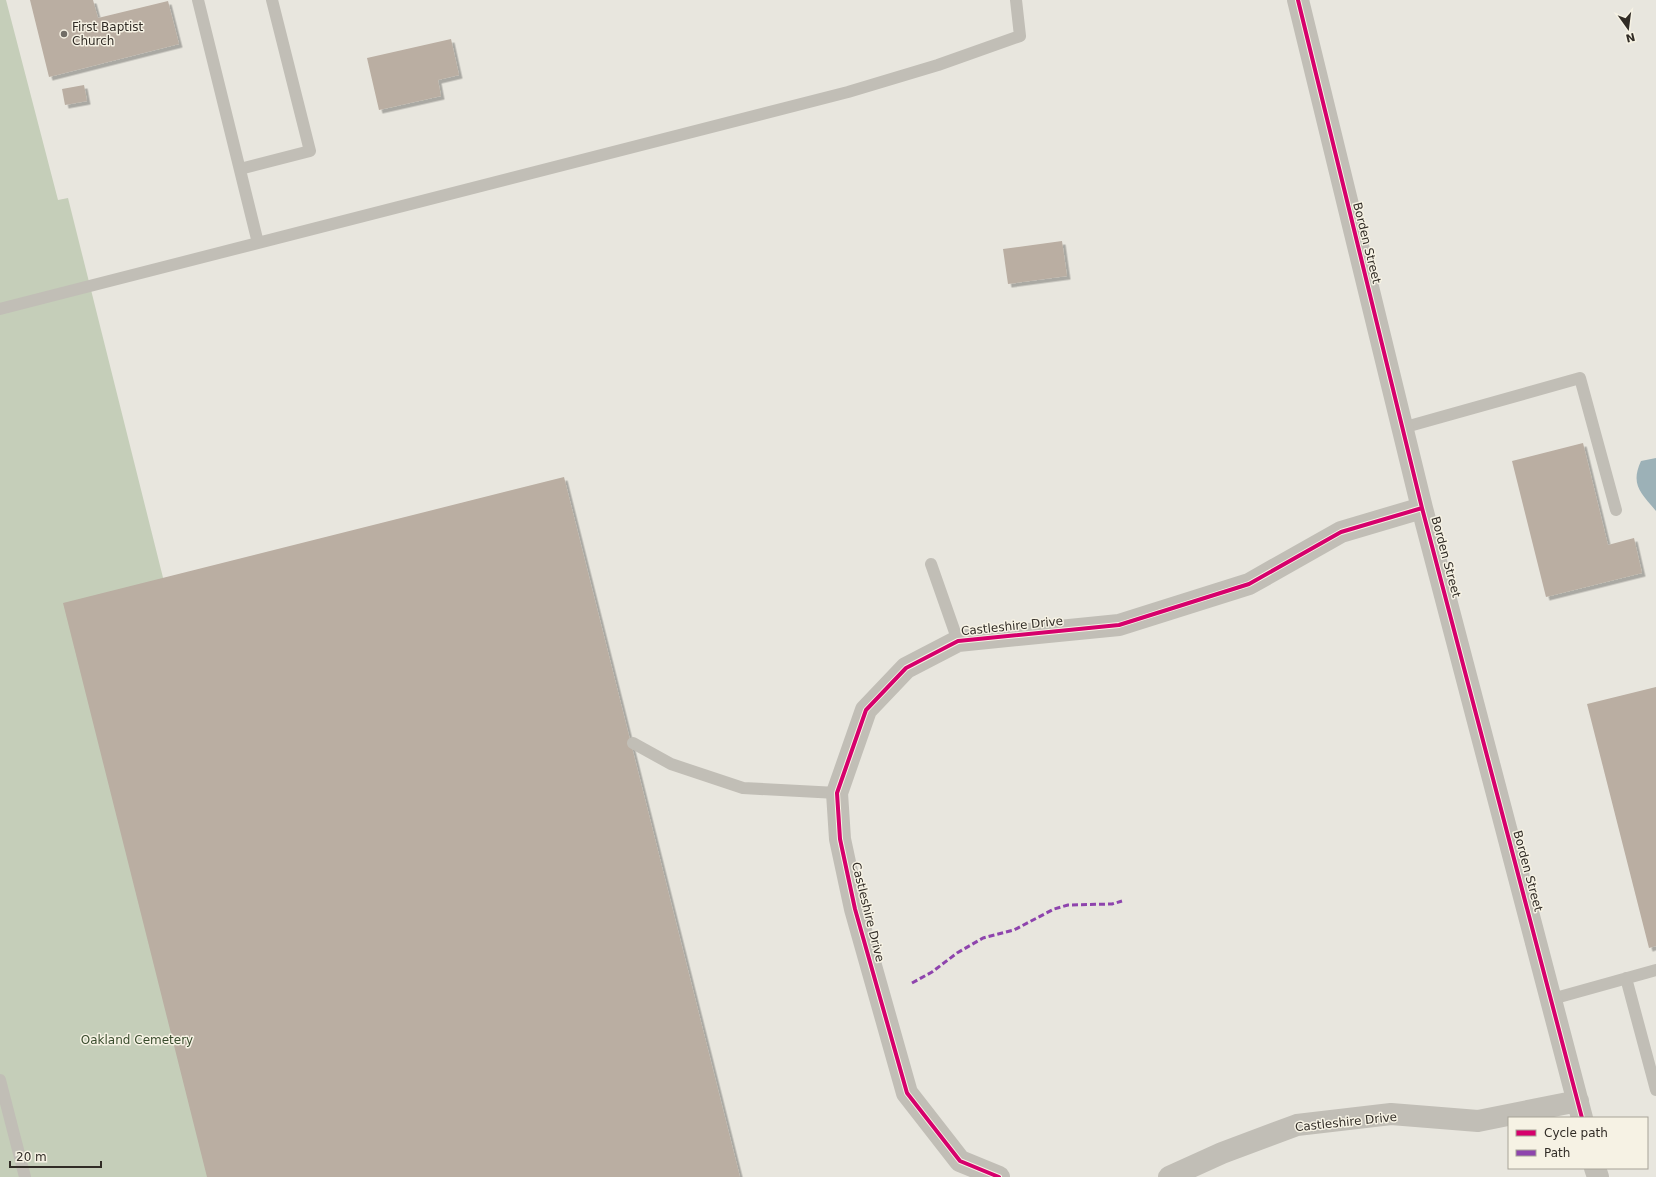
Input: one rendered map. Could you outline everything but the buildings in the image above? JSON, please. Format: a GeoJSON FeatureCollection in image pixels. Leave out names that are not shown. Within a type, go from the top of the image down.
{"type":"FeatureCollection","features":[{"type":"Feature","properties":{"kind":"street","name":"Borden Street"},"geometry":{"type":"LineString","coordinates":[[1298,0],[1422,508],[1580,1110]]}},
{"type":"Feature","properties":{"kind":"street","name":"Castleshire Drive"},"geometry":{"type":"LineString","coordinates":[[998,1177],[960,1161],[907,1093],[855,909],[840,839],[837,793],[866,710],[906,668],[958,641],[1120,625],[1249,584],[1341,532],[1422,508]]}},
{"type":"Feature","properties":{"kind":"street","name":"Castleshire Drive"},"geometry":{"type":"LineString","coordinates":[[1520,1117],[1580,1110]]}},
{"type":"Feature","properties":{"kind":"street","name":"Castleshire Drive"},"geometry":{"type":"LineString","coordinates":[[1170,1177],[1222,1153],[1297,1125],[1391,1114],[1478,1122],[1508,1118]]}},
{"type":"Feature","properties":{"kind":"lane"},"geometry":{"type":"LineString","coordinates":[[198,0],[258,243]]}},
{"type":"Feature","properties":{"kind":"lane"},"geometry":{"type":"LineString","coordinates":[[240,169],[310,151],[272,0]]}},
{"type":"Feature","properties":{"kind":"lane"},"geometry":{"type":"LineString","coordinates":[[0,309],[840,94],[938,65],[1020,36],[1016,0]]}},
{"type":"Feature","properties":{"kind":"lane"},"geometry":{"type":"LineString","coordinates":[[1402,428],[1580,378],[1616,510]]}},
{"type":"Feature","properties":{"kind":"lane"},"geometry":{"type":"LineString","coordinates":[[930,564],[958,641]]}},
{"type":"Feature","properties":{"kind":"lane"},"geometry":{"type":"LineString","coordinates":[[633,743],[671,764],[743,788],[837,793]]}},
{"type":"Feature","properties":{"kind":"lane"},"geometry":{"type":"LineString","coordinates":[[1552,999],[1656,970]]}},
{"type":"Feature","properties":{"kind":"lane"},"geometry":{"type":"LineString","coordinates":[[1626,978],[1656,1090]]}},
{"type":"Feature","properties":{"kind":"lane"},"geometry":{"type":"LineString","coordinates":[[0,1080],[25,1177]]}},
{"type":"Feature","properties":{"kind":"green space","name":"Oakland Cemetery"},"geometry":{"type":"Polygon","coordinates":[[[0,0],[6,0],[58,200],[68,198],[313,1177],[0,1177],[0,0]]]}},
{"type":"Feature","properties":{"kind":"water"},"geometry":{"type":"Polygon","coordinates":[[[1656,458],[1656,511],[1642,494],[1637,483],[1637,476],[1641,461],[1656,458]]]}},
{"type":"Feature","properties":{"kind":"marked path"},"geometry":{"type":"LineString","coordinates":[[912,983],[932,972],[957,953],[983,938],[1014,930],[1054,909],[1068,905],[1112,904],[1122,901]]}},
{"type":"Feature","properties":{"kind":"cycle path"},"geometry":{"type":"LineString","coordinates":[[1298,0],[1422,508],[1582,1117]]}},
{"type":"Feature","properties":{"kind":"cycle path"},"geometry":{"type":"LineString","coordinates":[[999,1177],[960,1161],[907,1093],[855,909],[840,839],[837,793],[866,710],[906,668],[958,641],[1119,625],[1249,584],[1341,532],[1422,508]]}},
{"type":"Feature","properties":{"kind":"place","name":"First Baptist Church"},"geometry":{"type":"Point","coordinates":[64,34]}}]}
